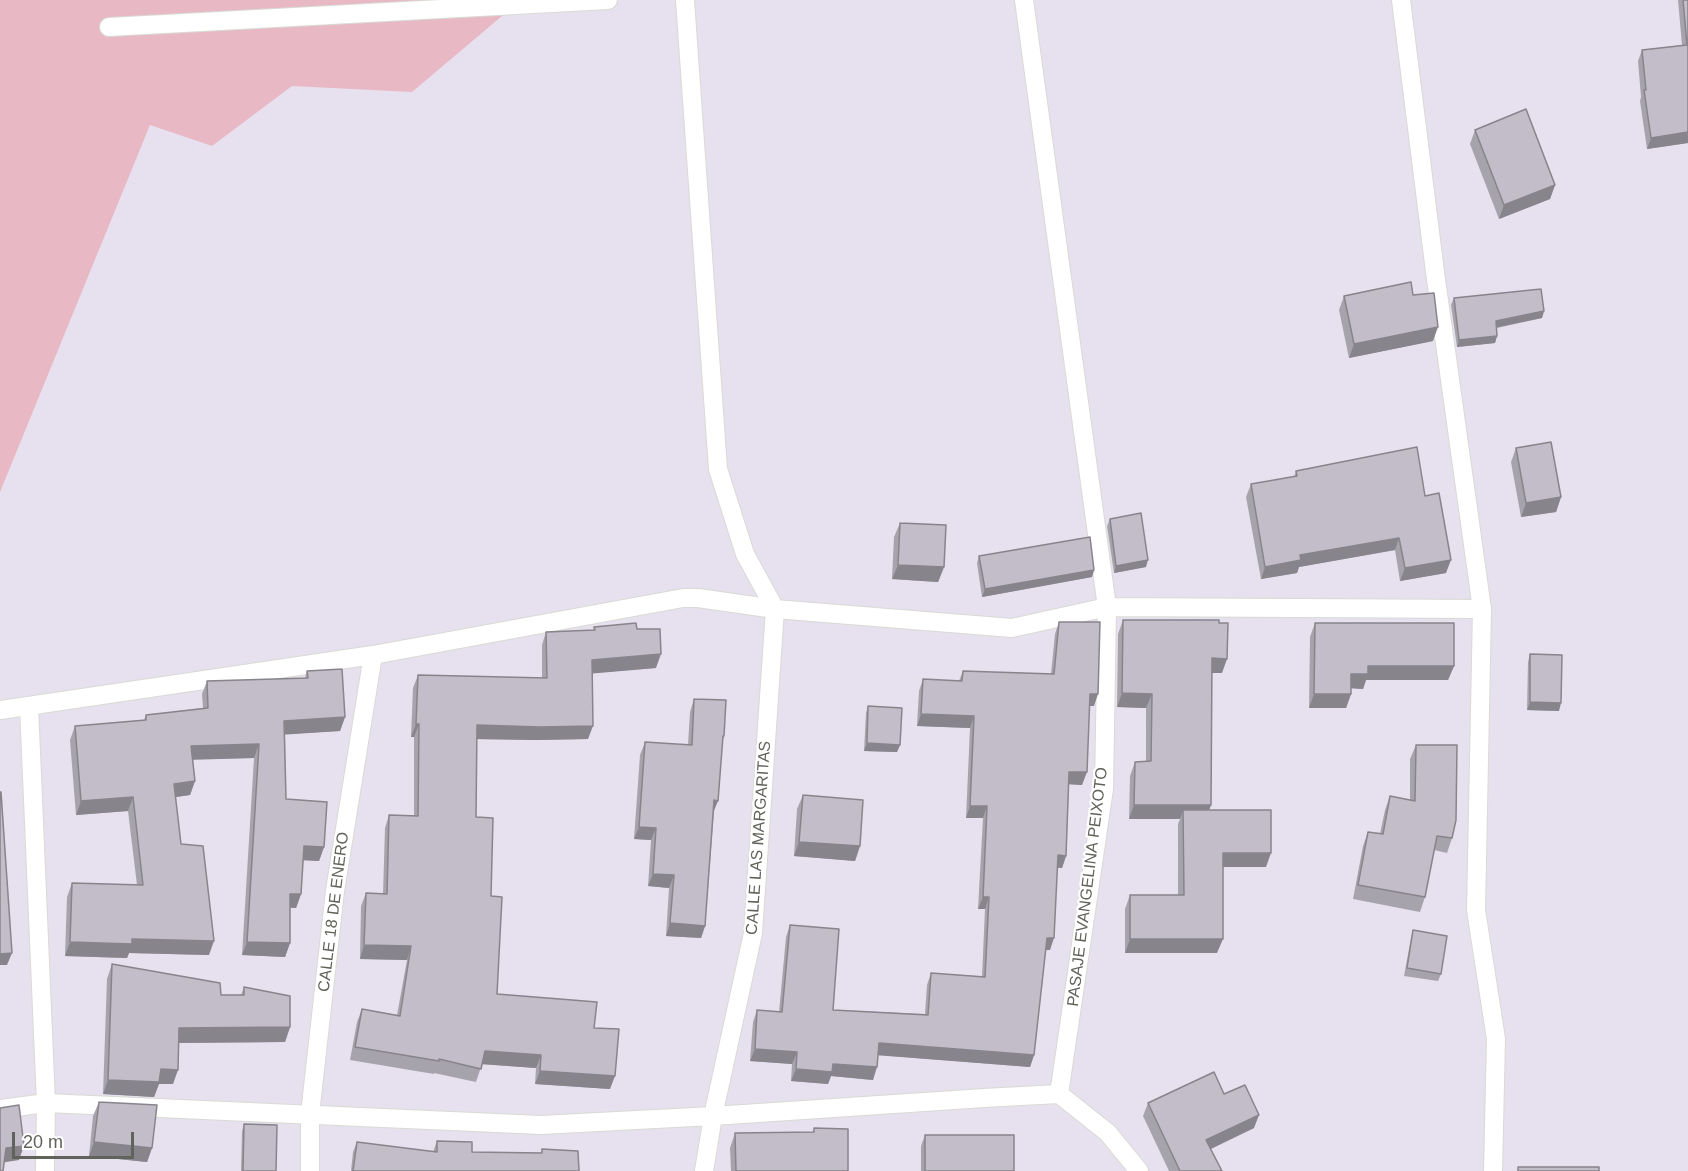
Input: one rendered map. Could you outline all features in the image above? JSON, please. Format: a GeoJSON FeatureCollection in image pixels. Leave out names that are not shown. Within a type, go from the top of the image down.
{"type":"FeatureCollection","features":[{"type":"Feature","properties":{"kind":"street"},"geometry":{"type":"LineString","coordinates":[[109,27],[609,0]]}},
{"type":"Feature","properties":{"kind":"street"},"geometry":{"type":"LineString","coordinates":[[685,0],[718,469],[745,554],[775,609]]}},
{"type":"Feature","properties":{"kind":"street","name":"PASAJE EVANGELINA PEIXOTO"},"geometry":{"type":"LineString","coordinates":[[1024,0],[1107,607],[1104,789],[1059,1094]]}},
{"type":"Feature","properties":{"kind":"street"},"geometry":{"type":"LineString","coordinates":[[1401,0],[1434,272],[1482,609],[1476,910],[1496,1039],[1493,1171]]}},
{"type":"Feature","properties":{"kind":"street"},"geometry":{"type":"LineString","coordinates":[[0,710],[373,655],[683,598],[775,609],[1012,628],[1107,607],[1482,609]]}},
{"type":"Feature","properties":{"kind":"street","name":"CALLE LAS MARGARITAS"},"geometry":{"type":"LineString","coordinates":[[704,1171],[713,1116],[753,933],[775,609]]}},
{"type":"Feature","properties":{"kind":"street","name":"CALLE 18 DE ENERO"},"geometry":{"type":"LineString","coordinates":[[310,1171],[310,1114],[335,891],[373,655]]}},
{"type":"Feature","properties":{"kind":"street"},"geometry":{"type":"LineString","coordinates":[[29,706],[46,1103],[45,1171]]}},
{"type":"Feature","properties":{"kind":"street"},"geometry":{"type":"LineString","coordinates":[[0,1109],[46,1103],[541,1125],[1059,1094],[1108,1133],[1138,1171]]}},
{"type":"Feature","properties":{"kind":"shaded area"},"geometry":{"type":"Polygon","coordinates":[[[0,0],[521,0],[412,92],[292,86],[212,146],[150,125],[0,492],[0,0]]]}},
{"type":"Feature","properties":{"kind":"building"},"geometry":{"type":"Polygon","coordinates":[[[1683,0],[1688,0],[1688,132],[1651,138],[1644,90],[1646,90],[1642,50],[1687,45],[1683,0]]]}},
{"type":"Feature","properties":{"kind":"building"},"geometry":{"type":"Polygon","coordinates":[[[1526,109],[1555,185],[1504,205],[1475,130],[1526,109]]]}},
{"type":"Feature","properties":{"kind":"building"},"geometry":{"type":"Polygon","coordinates":[[[1411,282],[1413,295],[1434,293],[1438,327],[1354,344],[1344,296],[1411,282]]]}},
{"type":"Feature","properties":{"kind":"building"},"geometry":{"type":"Polygon","coordinates":[[[1541,289],[1544,311],[1496,321],[1497,336],[1459,340],[1454,298],[1541,289]]]}},
{"type":"Feature","properties":{"kind":"building"},"geometry":{"type":"Polygon","coordinates":[[[1551,442],[1561,497],[1526,503],[1516,448],[1551,442]]]}},
{"type":"Feature","properties":{"kind":"building"},"geometry":{"type":"Polygon","coordinates":[[[1417,447],[1425,496],[1439,493],[1451,560],[1405,568],[1399,538],[1300,555],[1301,560],[1265,567],[1251,484],[1297,476],[1296,471],[1417,447]]]}},
{"type":"Feature","properties":{"kind":"building"},"geometry":{"type":"Polygon","coordinates":[[[1141,513],[1148,560],[1116,566],[1110,519],[1141,513]]]}},
{"type":"Feature","properties":{"kind":"building"},"geometry":{"type":"Polygon","coordinates":[[[900,523],[946,525],[944,567],[898,565],[900,523]]]}},
{"type":"Feature","properties":{"kind":"building"},"geometry":{"type":"Polygon","coordinates":[[[1090,537],[1094,570],[985,589],[979,556],[1090,537]]]}},
{"type":"Feature","properties":{"kind":"building"},"geometry":{"type":"Polygon","coordinates":[[[1123,620],[1219,620],[1219,623],[1228,623],[1227,659],[1212,658],[1211,805],[1134,805],[1135,762],[1151,761],[1152,694],[1122,693],[1123,620]]]}},
{"type":"Feature","properties":{"kind":"building"},"geometry":{"type":"Polygon","coordinates":[[[1059,622],[1100,622],[1098,694],[1090,694],[1087,772],[1069,772],[1066,856],[1058,855],[1054,938],[1047,938],[1034,1055],[879,1043],[877,1067],[833,1064],[832,1072],[796,1069],[797,1052],[755,1049],[757,1010],[782,1012],[790,925],[839,929],[833,1010],[928,1015],[931,973],[985,977],[989,897],[983,897],[987,806],[970,806],[974,716],[921,714],[923,679],[962,681],[963,671],[1054,674],[1059,622]]]}},
{"type":"Feature","properties":{"kind":"building"},"geometry":{"type":"Polygon","coordinates":[[[636,623],[637,629],[660,629],[661,654],[592,660],[593,726],[477,725],[476,817],[493,818],[491,896],[502,897],[497,994],[597,1002],[594,1028],[619,1029],[615,1076],[540,1071],[541,1055],[485,1051],[481,1069],[439,1059],[439,1061],[355,1047],[362,1009],[400,1016],[411,946],[364,945],[366,893],[387,894],[389,815],[418,816],[419,724],[416,724],[418,675],[547,678],[546,632],[595,630],[594,627],[636,623]]]}},
{"type":"Feature","properties":{"kind":"building"},"geometry":{"type":"Polygon","coordinates":[[[1315,623],[1454,623],[1454,666],[1368,666],[1368,674],[1351,674],[1351,694],[1314,694],[1315,623]]]}},
{"type":"Feature","properties":{"kind":"building"},"geometry":{"type":"Polygon","coordinates":[[[1530,654],[1562,655],[1561,703],[1530,702],[1530,654]]]}},
{"type":"Feature","properties":{"kind":"building"},"geometry":{"type":"Polygon","coordinates":[[[342,669],[345,717],[284,721],[286,799],[327,802],[324,847],[304,846],[301,894],[290,894],[290,943],[247,942],[259,744],[191,746],[195,781],[174,784],[181,844],[203,846],[214,941],[132,939],[132,944],[70,942],[72,883],[143,885],[133,797],[81,801],[75,726],[146,720],[146,715],[208,708],[207,681],[308,678],[307,671],[342,669]]]}},
{"type":"Feature","properties":{"kind":"building"},"geometry":{"type":"Polygon","coordinates":[[[694,699],[726,700],[718,801],[714,800],[705,926],[670,923],[674,875],[653,874],[656,828],[639,827],[645,742],[692,745],[694,699]]]}},
{"type":"Feature","properties":{"kind":"building"},"geometry":{"type":"Polygon","coordinates":[[[868,706],[902,708],[900,745],[867,743],[868,706]]]}},
{"type":"Feature","properties":{"kind":"building"},"geometry":{"type":"Polygon","coordinates":[[[1416,745],[1457,745],[1456,820],[1452,838],[1437,836],[1425,897],[1358,885],[1368,832],[1383,834],[1390,796],[1415,801],[1416,745]]]}},
{"type":"Feature","properties":{"kind":"building"},"geometry":{"type":"Polygon","coordinates":[[[0,792],[12,953],[0,954],[0,792]]]}},
{"type":"Feature","properties":{"kind":"building"},"geometry":{"type":"Polygon","coordinates":[[[803,795],[863,800],[860,846],[799,842],[803,795]]]}},
{"type":"Feature","properties":{"kind":"building"},"geometry":{"type":"Polygon","coordinates":[[[1183,810],[1271,810],[1271,853],[1223,853],[1223,939],[1130,939],[1130,895],[1184,895],[1183,810]]]}},
{"type":"Feature","properties":{"kind":"building"},"geometry":{"type":"Polygon","coordinates":[[[1413,930],[1447,936],[1441,974],[1407,968],[1413,930]]]}},
{"type":"Feature","properties":{"kind":"building"},"geometry":{"type":"Polygon","coordinates":[[[112,964],[220,983],[221,995],[244,995],[244,987],[290,996],[290,1027],[179,1028],[178,1070],[161,1069],[159,1082],[108,1080],[112,964]]]}},
{"type":"Feature","properties":{"kind":"building"},"geometry":{"type":"Polygon","coordinates":[[[1214,1072],[1224,1094],[1245,1085],[1259,1115],[1206,1140],[1222,1171],[1180,1171],[1148,1103],[1214,1072]]]}},
{"type":"Feature","properties":{"kind":"building"},"geometry":{"type":"Polygon","coordinates":[[[99,1102],[157,1105],[152,1148],[94,1142],[99,1102]]]}},
{"type":"Feature","properties":{"kind":"building"},"geometry":{"type":"Polygon","coordinates":[[[19,1105],[24,1146],[6,1148],[3,1171],[0,1171],[0,1108],[19,1105]]]}},
{"type":"Feature","properties":{"kind":"building"},"geometry":{"type":"Polygon","coordinates":[[[244,1124],[277,1125],[276,1171],[243,1171],[244,1124]]]}},
{"type":"Feature","properties":{"kind":"building"},"geometry":{"type":"Polygon","coordinates":[[[814,1128],[848,1129],[848,1171],[736,1171],[735,1133],[814,1132],[814,1128]]]}},
{"type":"Feature","properties":{"kind":"building"},"geometry":{"type":"Polygon","coordinates":[[[925,1135],[1014,1135],[1014,1171],[925,1171],[925,1135]]]}},
{"type":"Feature","properties":{"kind":"building"},"geometry":{"type":"Polygon","coordinates":[[[437,1141],[472,1142],[472,1152],[542,1153],[542,1149],[578,1151],[579,1171],[353,1171],[357,1142],[437,1152],[437,1141]]]}},
{"type":"Feature","properties":{"kind":"building"},"geometry":{"type":"Polygon","coordinates":[[[1518,1167],[1599,1167],[1599,1171],[1518,1171],[1518,1167]]]}}]}
